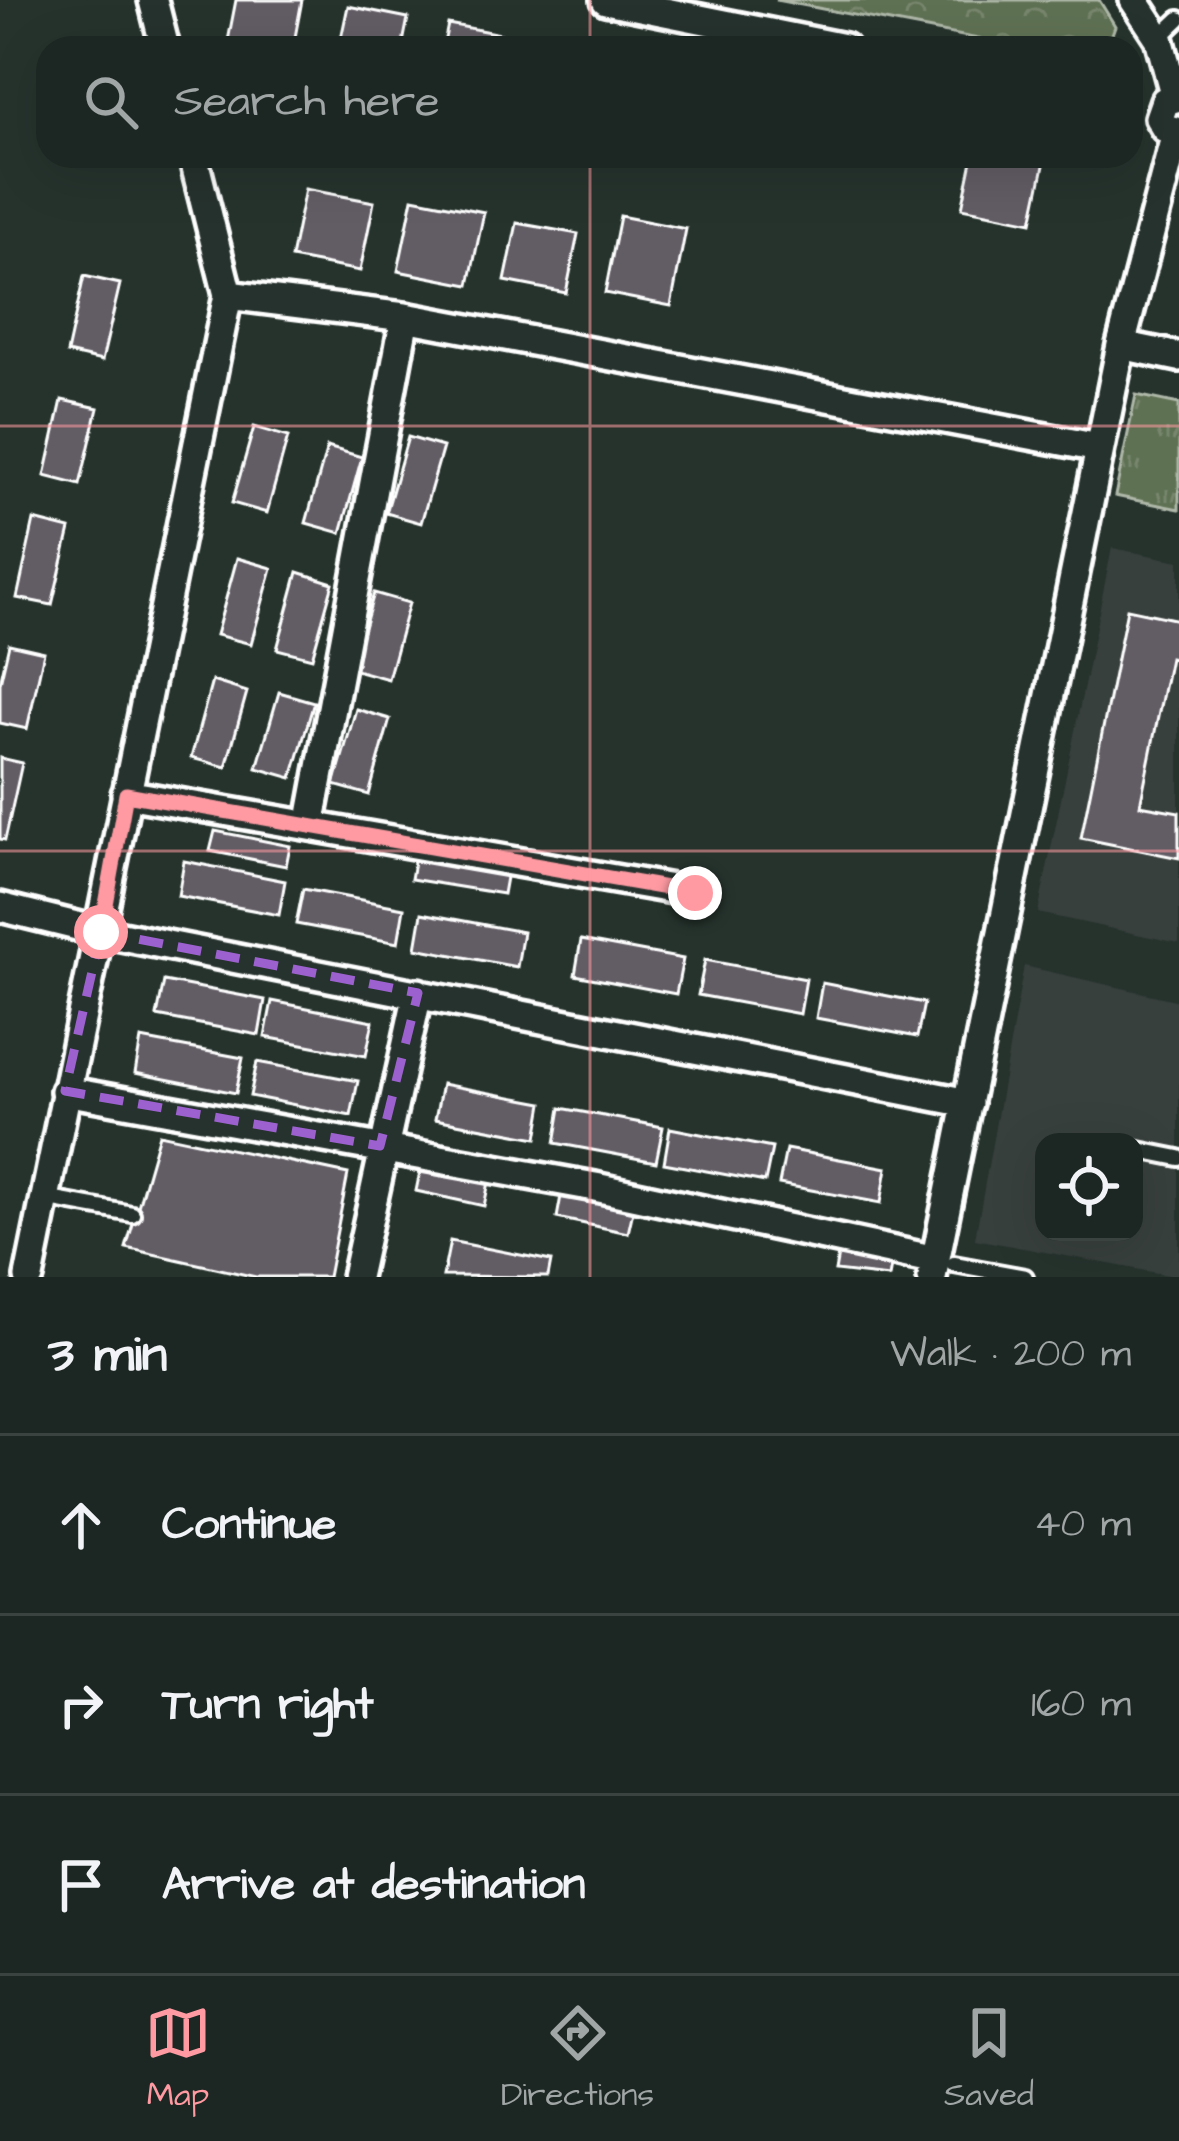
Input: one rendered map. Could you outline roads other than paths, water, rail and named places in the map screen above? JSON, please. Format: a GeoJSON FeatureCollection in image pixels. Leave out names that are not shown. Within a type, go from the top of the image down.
{"type":"FeatureCollection","features":[{"type":"Feature","properties":{"kind":"street"},"geometry":{"type":"LineString","coordinates":[[153,0],[162,36]]}},
{"type":"Feature","properties":{"kind":"street"},"geometry":{"type":"LineString","coordinates":[[606,0],[784,36]]}},
{"type":"Feature","properties":{"kind":"street"},"geometry":{"type":"LineString","coordinates":[[65,1091],[380,1146],[940,1267],[968,1102],[1167,113],[1169,28],[1134,0]]}},
{"type":"Feature","properties":{"kind":"street"},"geometry":{"type":"LineString","coordinates":[[29,1277],[228,295],[196,168]]}},
{"type":"Feature","properties":{"kind":"street"},"geometry":{"type":"LineString","coordinates":[[228,295],[405,317],[1100,448]]}},
{"type":"Feature","properties":{"kind":"street"},"geometry":{"type":"LineString","coordinates":[[310,826],[405,317]]}},
{"type":"Feature","properties":{"kind":"street"},"geometry":{"type":"LineString","coordinates":[[1120,345],[1179,357]]}},
{"type":"Feature","properties":{"kind":"street"},"geometry":{"type":"LineString","coordinates":[[126,794],[695,893]]}},
{"type":"Feature","properties":{"kind":"street"},"geometry":{"type":"LineString","coordinates":[[0,907],[101,932],[968,1102]]}},
{"type":"Feature","properties":{"kind":"street"},"geometry":{"type":"LineString","coordinates":[[356,1277],[380,1146],[418,992]]}},
{"type":"Feature","properties":{"kind":"lane"},"geometry":{"type":"LineString","coordinates":[[1143,1151],[1179,1158]]}},
{"type":"Feature","properties":{"kind":"lane"},"geometry":{"type":"LineString","coordinates":[[44,1198],[132,1214]]}},
{"type":"Feature","properties":{"kind":"lane"},"geometry":{"type":"LineString","coordinates":[[940,1267],[1024,1277]]}}]}
